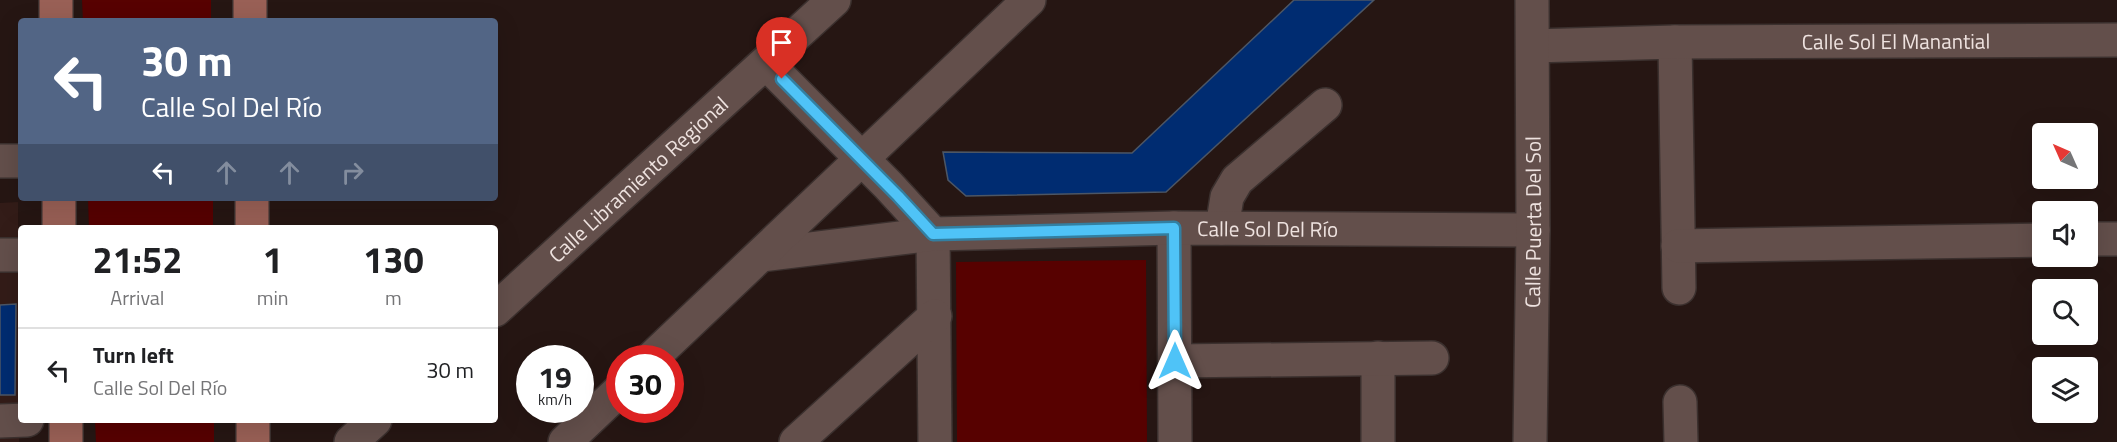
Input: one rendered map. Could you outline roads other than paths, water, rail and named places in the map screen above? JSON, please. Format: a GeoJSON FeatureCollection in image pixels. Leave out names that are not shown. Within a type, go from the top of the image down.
{"type":"FeatureCollection","features":[{"type":"Feature","properties":{"kind":"main road"},"geometry":{"type":"LineString","coordinates":[[56,0],[57,18]]}},
{"type":"Feature","properties":{"kind":"main road"},"geometry":{"type":"LineString","coordinates":[[250,0],[250,18]]}},
{"type":"Feature","properties":{"kind":"main road"},"geometry":{"type":"LineString","coordinates":[[59,201],[59,225]]}},
{"type":"Feature","properties":{"kind":"main road"},"geometry":{"type":"LineString","coordinates":[[252,201],[252,225]]}},
{"type":"Feature","properties":{"kind":"main road"},"geometry":{"type":"LineString","coordinates":[[66,423],[66,442]]}},
{"type":"Feature","properties":{"kind":"main road"},"geometry":{"type":"LineString","coordinates":[[253,423],[253,442]]}},
{"type":"Feature","properties":{"kind":"street","name":"Calle Libramiento Regional"},"geometry":{"type":"LineString","coordinates":[[498,307],[834,0]]}},
{"type":"Feature","properties":{"kind":"street"},"geometry":{"type":"LineString","coordinates":[[666,345],[1029,0]]}},
{"type":"Feature","properties":{"kind":"street","name":"Calle Puerta Del Sol"},"geometry":{"type":"LineString","coordinates":[[1530,442],[1533,230],[1532,0]]}},
{"type":"Feature","properties":{"kind":"street","name":"Calle Sol El Manantial"},"geometry":{"type":"LineString","coordinates":[[1533,46],[1676,42],[2117,40]]}},
{"type":"Feature","properties":{"kind":"street"},"geometry":{"type":"LineString","coordinates":[[1676,42],[1678,288]]}},
{"type":"Feature","properties":{"kind":"street"},"geometry":{"type":"LineString","coordinates":[[766,63],[933,234],[935,442]]}},
{"type":"Feature","properties":{"kind":"street"},"geometry":{"type":"LineString","coordinates":[[1222,228],[1227,197],[1237,180],[1325,105]]}},
{"type":"Feature","properties":{"kind":"street"},"geometry":{"type":"LineString","coordinates":[[0,161],[18,160]]}},
{"type":"Feature","properties":{"kind":"street"},"geometry":{"type":"LineString","coordinates":[[1174,228],[1175,442]]}},
{"type":"Feature","properties":{"kind":"street","name":"Calle Sol Del Río"},"geometry":{"type":"LineString","coordinates":[[760,255],[933,234],[1174,228],[1533,230]]}},
{"type":"Feature","properties":{"kind":"street"},"geometry":{"type":"LineString","coordinates":[[2098,239],[2117,238]]}},
{"type":"Feature","properties":{"kind":"street"},"geometry":{"type":"LineString","coordinates":[[1678,246],[2032,240]]}},
{"type":"Feature","properties":{"kind":"street"},"geometry":{"type":"LineString","coordinates":[[0,255],[18,255]]}},
{"type":"Feature","properties":{"kind":"street"},"geometry":{"type":"LineString","coordinates":[[796,442],[935,316]]}},
{"type":"Feature","properties":{"kind":"street"},"geometry":{"type":"LineString","coordinates":[[1378,358],[1378,442]]}},
{"type":"Feature","properties":{"kind":"street"},"geometry":{"type":"LineString","coordinates":[[1175,361],[1432,358]]}},
{"type":"Feature","properties":{"kind":"street"},"geometry":{"type":"LineString","coordinates":[[1680,402],[1681,442]]}},
{"type":"Feature","properties":{"kind":"street"},"geometry":{"type":"LineString","coordinates":[[565,442],[606,403]]}},
{"type":"Feature","properties":{"kind":"street"},"geometry":{"type":"LineString","coordinates":[[0,422],[18,421]]}},
{"type":"Feature","properties":{"kind":"street"},"geometry":{"type":"LineString","coordinates":[[351,442],[372,423]]}}]}
